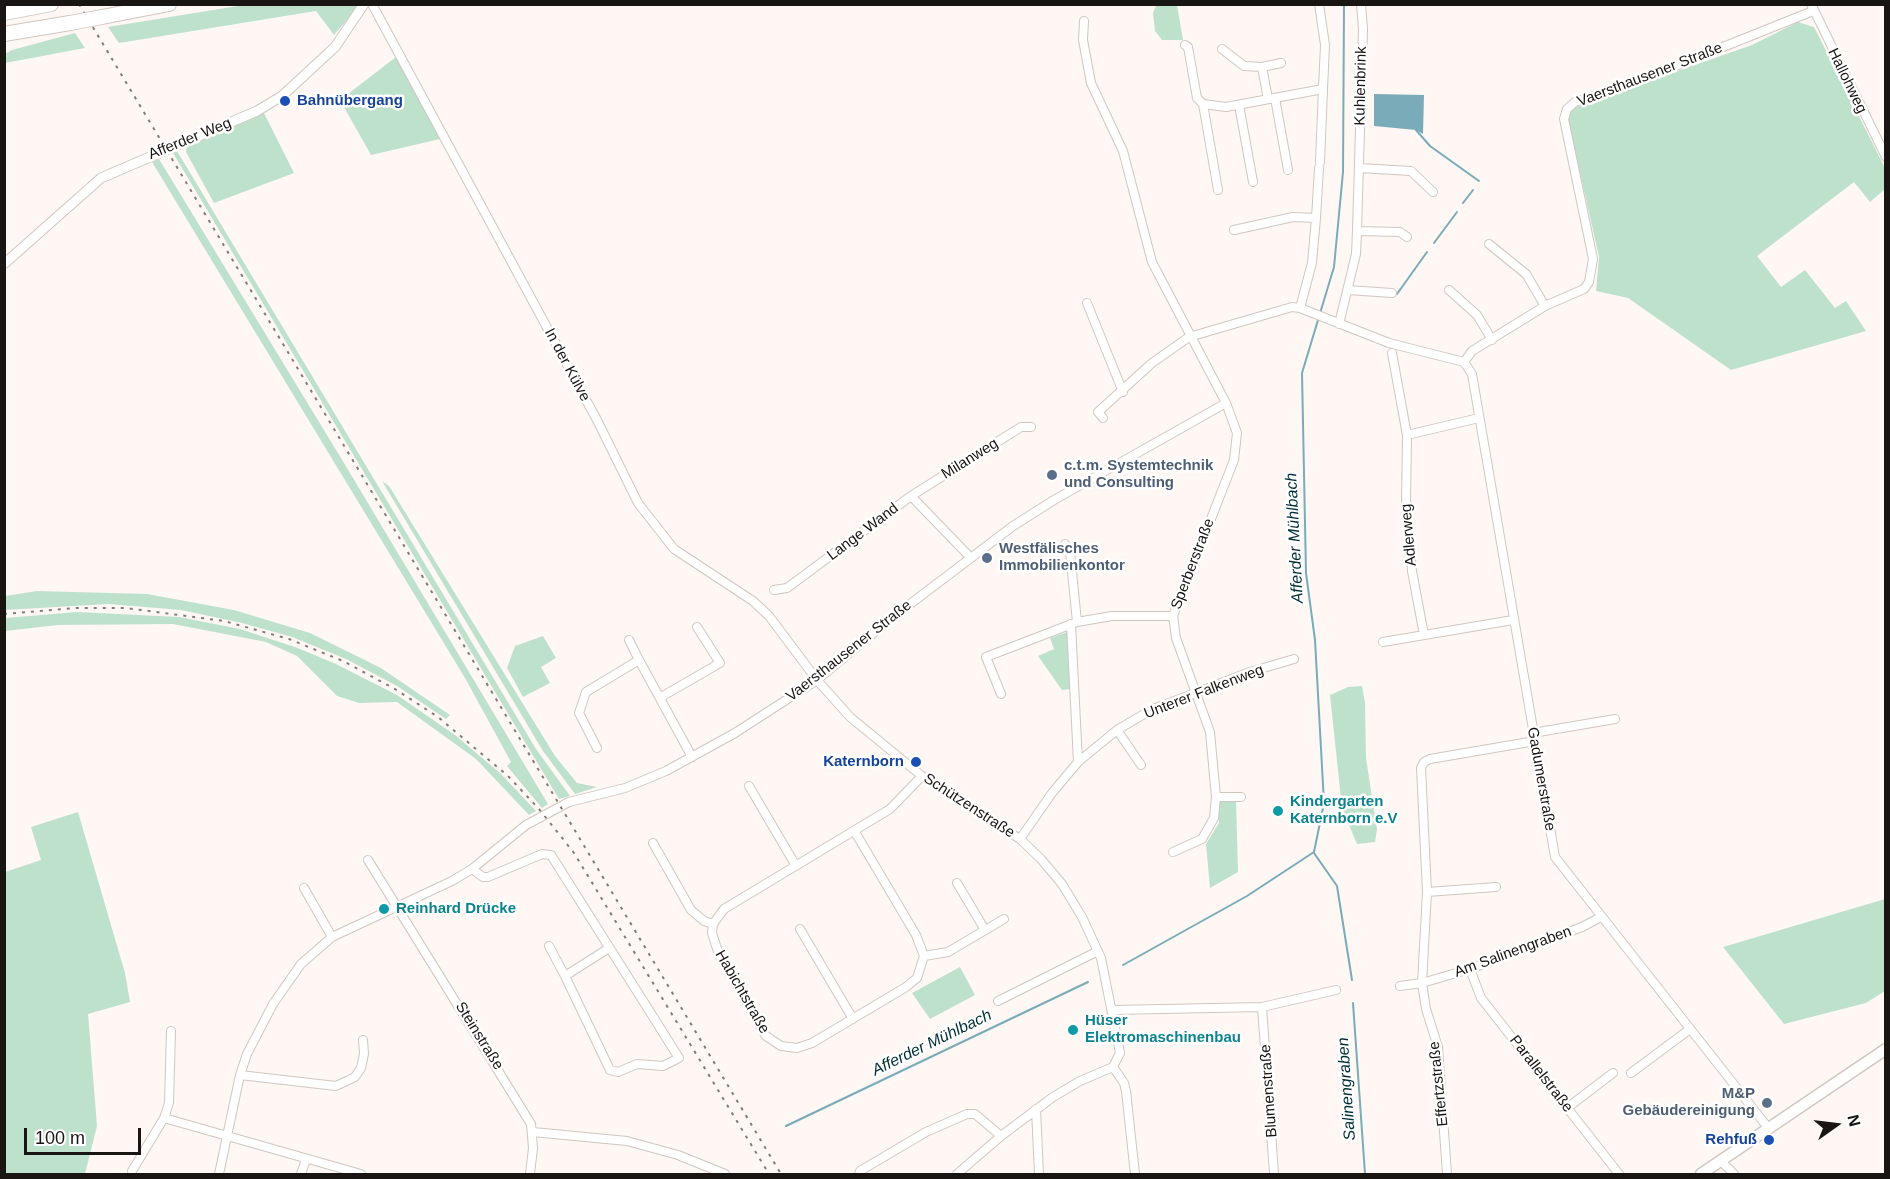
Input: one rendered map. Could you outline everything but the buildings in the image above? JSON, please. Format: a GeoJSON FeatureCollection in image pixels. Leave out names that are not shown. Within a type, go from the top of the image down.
{"type":"FeatureCollection","features":[{"type":"Feature","properties":{"kind":"highway"},"geometry":{"type":"LineString","coordinates":[[4,13],[51,4]]}},
{"type":"Feature","properties":{"kind":"highway"},"geometry":{"type":"LineString","coordinates":[[4,34],[169,4]]}},
{"type":"Feature","properties":{"kind":"main road"},"geometry":{"type":"LineString","coordinates":[[1701,1174],[1886,1048]]}},
{"type":"Feature","properties":{"kind":"street","name":"Afferder Weg"},"geometry":{"type":"LineString","coordinates":[[4,264],[101,178],[257,111],[282,96],[335,47],[364,4]]}},
{"type":"Feature","properties":{"kind":"street","name":"In der Külve"},"geometry":{"type":"LineString","coordinates":[[372,4],[575,380],[638,503],[674,549],[753,601],[769,616],[817,680]]}},
{"type":"Feature","properties":{"kind":"street"},"geometry":{"type":"LineString","coordinates":[[1300,308],[1312,263],[1316,218],[1325,45],[1319,4]]}},
{"type":"Feature","properties":{"kind":"street","name":"Kuhlenbrink"},"geometry":{"type":"LineString","coordinates":[[1339,324],[1348,290],[1357,231],[1361,4]]}},
{"type":"Feature","properties":{"kind":"street","name":"Vaersthausener Straße"},"geometry":{"type":"LineString","coordinates":[[1464,362],[1472,351],[1545,306],[1584,289],[1592,275],[1593,259],[1564,119],[1567,109],[1575,102],[1623,87],[1812,8]]}},
{"type":"Feature","properties":{"kind":"street","name":"Hallohweg"},"geometry":{"type":"LineString","coordinates":[[1812,8],[1886,157]]}},
{"type":"Feature","properties":{"kind":"street","name":"Sperberstraße"},"geometry":{"type":"LineString","coordinates":[[1084,21],[1083,40],[1091,83],[1123,151],[1152,262],[1189,337],[1226,403],[1237,433],[1234,460],[1173,616],[1176,638],[1210,732],[1216,797],[1214,819],[1202,839],[1173,852]]}},
{"type":"Feature","properties":{"kind":"street"},"geometry":{"type":"LineString","coordinates":[[1185,45],[1188,47],[1197,98],[1203,104],[1218,190]]}},
{"type":"Feature","properties":{"kind":"street"},"geometry":{"type":"LineString","coordinates":[[1222,48],[1244,66],[1262,67],[1281,63]]}},
{"type":"Feature","properties":{"kind":"street"},"geometry":{"type":"LineString","coordinates":[[1262,67],[1288,170]]}},
{"type":"Feature","properties":{"kind":"street"},"geometry":{"type":"LineString","coordinates":[[1203,104],[1226,107],[1323,89]]}},
{"type":"Feature","properties":{"kind":"street"},"geometry":{"type":"LineString","coordinates":[[1239,105],[1252,182]]}},
{"type":"Feature","properties":{"kind":"street"},"geometry":{"type":"LineString","coordinates":[[1359,168],[1411,171],[1433,192]]}},
{"type":"Feature","properties":{"kind":"street"},"geometry":{"type":"LineString","coordinates":[[1234,230],[1293,217],[1316,218]]}},
{"type":"Feature","properties":{"kind":"street"},"geometry":{"type":"LineString","coordinates":[[1357,231],[1400,232],[1407,237]]}},
{"type":"Feature","properties":{"kind":"street"},"geometry":{"type":"LineString","coordinates":[[1489,244],[1526,274],[1545,306]]}},
{"type":"Feature","properties":{"kind":"street"},"geometry":{"type":"LineString","coordinates":[[1348,290],[1392,294]]}},
{"type":"Feature","properties":{"kind":"street"},"geometry":{"type":"LineString","coordinates":[[1449,290],[1477,315],[1492,339]]}},
{"type":"Feature","properties":{"kind":"street"},"geometry":{"type":"LineString","coordinates":[[1088,303],[1123,392]]}},
{"type":"Feature","properties":{"kind":"street"},"geometry":{"type":"LineString","coordinates":[[1102,418],[1098,412],[1123,392],[1152,363],[1189,337],[1283,309],[1300,308],[1389,343],[1464,362]]}},
{"type":"Feature","properties":{"kind":"street","name":"Adlerweg"},"geometry":{"type":"LineString","coordinates":[[1392,353],[1407,435],[1407,515],[1412,571],[1424,635]]}},
{"type":"Feature","properties":{"kind":"street","name":"Gadumerstraße"},"geometry":{"type":"LineString","coordinates":[[1464,362],[1472,375],[1555,857],[1769,1129]]}},
{"type":"Feature","properties":{"kind":"street","name":"Vaersthausener Straße"},"geometry":{"type":"LineString","coordinates":[[219,1174],[240,1075],[264,1022],[289,980],[317,947],[332,937],[472,869],[536,819],[580,798],[649,779],[735,733],[817,680],[970,557],[1045,505],[1226,403]]}},
{"type":"Feature","properties":{"kind":"street"},"geometry":{"type":"LineString","coordinates":[[1407,435],[1479,418]]}},
{"type":"Feature","properties":{"kind":"street","name":"Milanweg"},"geometry":{"type":"LineString","coordinates":[[910,496],[1021,428],[1031,427]]}},
{"type":"Feature","properties":{"kind":"street","name":"Lange Wand"},"geometry":{"type":"LineString","coordinates":[[774,591],[787,588],[910,496],[970,557]]}},
{"type":"Feature","properties":{"kind":"street"},"geometry":{"type":"LineString","coordinates":[[1065,544],[1070,552],[1078,762]]}},
{"type":"Feature","properties":{"kind":"street"},"geometry":{"type":"LineString","coordinates":[[1001,694],[987,657],[1074,623],[1112,616],[1173,616]]}},
{"type":"Feature","properties":{"kind":"street"},"geometry":{"type":"LineString","coordinates":[[1383,642],[1513,620]]}},
{"type":"Feature","properties":{"kind":"street"},"geometry":{"type":"LineString","coordinates":[[661,697],[720,663],[697,627]]}},
{"type":"Feature","properties":{"kind":"street"},"geometry":{"type":"LineString","coordinates":[[629,640],[692,757]]}},
{"type":"Feature","properties":{"kind":"street"},"geometry":{"type":"LineString","coordinates":[[597,748],[579,713],[586,692],[639,660]]}},
{"type":"Feature","properties":{"kind":"street","name":"Unterer Falkenweg"},"geometry":{"type":"LineString","coordinates":[[1020,839],[1052,793],[1078,762],[1116,730],[1151,710],[1250,672],[1294,660]]}},
{"type":"Feature","properties":{"kind":"street","name":"Schützenstraße"},"geometry":{"type":"LineString","coordinates":[[817,680],[850,717],[922,776],[1020,839],[1062,884],[1082,917],[1103,965],[1120,1053],[1113,1067]]}},
{"type":"Feature","properties":{"kind":"street"},"geometry":{"type":"LineString","coordinates":[[1534,737],[1615,719]]}},
{"type":"Feature","properties":{"kind":"street"},"geometry":{"type":"LineString","coordinates":[[1116,730],[1141,765]]}},
{"type":"Feature","properties":{"kind":"street","name":"Effertzstraße"},"geometry":{"type":"LineString","coordinates":[[1447,1174],[1438,1047],[1426,1009],[1422,983],[1427,892],[1421,768],[1424,762],[1430,759],[1534,737]]}},
{"type":"Feature","properties":{"kind":"street"},"geometry":{"type":"LineString","coordinates":[[652,843],[692,910],[704,921],[713,924],[729,905],[855,832],[890,809],[922,776]]}},
{"type":"Feature","properties":{"kind":"street"},"geometry":{"type":"LineString","coordinates":[[749,786],[796,866]]}},
{"type":"Feature","properties":{"kind":"street"},"geometry":{"type":"LineString","coordinates":[[1216,797],[1241,797]]}},
{"type":"Feature","properties":{"kind":"street"},"geometry":{"type":"LineString","coordinates":[[855,832],[916,935],[924,956],[948,952],[1004,919]]}},
{"type":"Feature","properties":{"kind":"street"},"geometry":{"type":"LineString","coordinates":[[472,869],[483,877],[488,877],[542,854],[551,855],[679,1058],[663,1066],[637,1064],[618,1072],[610,1070],[549,946]]}},
{"type":"Feature","properties":{"kind":"street"},"geometry":{"type":"LineString","coordinates":[[368,860],[397,907]]}},
{"type":"Feature","properties":{"kind":"street"},"geometry":{"type":"LineString","coordinates":[[957,883],[985,930]]}},
{"type":"Feature","properties":{"kind":"street"},"geometry":{"type":"LineString","coordinates":[[304,888],[332,937]]}},
{"type":"Feature","properties":{"kind":"street"},"geometry":{"type":"LineString","coordinates":[[1427,892],[1496,888]]}},
{"type":"Feature","properties":{"kind":"street","name":"Steinstraße"},"geometry":{"type":"LineString","coordinates":[[397,907],[518,1099],[533,1132],[530,1174]]}},
{"type":"Feature","properties":{"kind":"street","name":"Am Salinengraben"},"geometry":{"type":"LineString","coordinates":[[1422,983],[1470,969],[1582,927],[1601,917]]}},
{"type":"Feature","properties":{"kind":"street","name":"Habichtstraße"},"geometry":{"type":"LineString","coordinates":[[713,924],[715,947],[766,1036],[772,1042],[789,1048],[804,1046],[912,983],[920,971],[924,956]]}},
{"type":"Feature","properties":{"kind":"street"},"geometry":{"type":"LineString","coordinates":[[800,929],[853,1019]]}},
{"type":"Feature","properties":{"kind":"street"},"geometry":{"type":"LineString","coordinates":[[565,976],[609,948]]}},
{"type":"Feature","properties":{"kind":"street"},"geometry":{"type":"LineString","coordinates":[[998,1001],[1098,951]]}},
{"type":"Feature","properties":{"kind":"street","name":"Parallelstraße"},"geometry":{"type":"LineString","coordinates":[[1470,969],[1481,998],[1619,1174]]}},
{"type":"Feature","properties":{"kind":"street"},"geometry":{"type":"LineString","coordinates":[[1400,986],[1422,983]]}},
{"type":"Feature","properties":{"kind":"street"},"geometry":{"type":"LineString","coordinates":[[1113,1010],[1262,1007],[1336,990]]}},
{"type":"Feature","properties":{"kind":"street","name":"Blumenstraße"},"geometry":{"type":"LineString","coordinates":[[1262,1007],[1274,1174]]}},
{"type":"Feature","properties":{"kind":"street"},"geometry":{"type":"LineString","coordinates":[[1631,1073],[1690,1029]]}},
{"type":"Feature","properties":{"kind":"street"},"geometry":{"type":"LineString","coordinates":[[132,1171],[164,1118],[169,1103],[171,1031]]}},
{"type":"Feature","properties":{"kind":"street"},"geometry":{"type":"LineString","coordinates":[[240,1075],[336,1086],[355,1077],[361,1068],[364,1054],[363,1040]]}},
{"type":"Feature","properties":{"kind":"street"},"geometry":{"type":"LineString","coordinates":[[957,1174],[1000,1136],[1036,1109],[1080,1080],[1113,1067],[1124,1083],[1126,1091],[1135,1174]]}},
{"type":"Feature","properties":{"kind":"street"},"geometry":{"type":"LineString","coordinates":[[1567,1108],[1613,1073]]}},
{"type":"Feature","properties":{"kind":"street"},"geometry":{"type":"LineString","coordinates":[[1036,1109],[1039,1174]]}},
{"type":"Feature","properties":{"kind":"street"},"geometry":{"type":"LineString","coordinates":[[859,1174],[927,1132],[971,1113],[1000,1136]]}},
{"type":"Feature","properties":{"kind":"street"},"geometry":{"type":"LineString","coordinates":[[164,1118],[361,1174]]}},
{"type":"Feature","properties":{"kind":"street"},"geometry":{"type":"LineString","coordinates":[[533,1132],[627,1141],[678,1155],[725,1174]]}},
{"type":"Feature","properties":{"kind":"street"},"geometry":{"type":"LineString","coordinates":[[301,1174],[306,1159]]}},
{"type":"Feature","properties":{"kind":"street"},"geometry":{"type":"LineString","coordinates":[[1720,1161],[1734,1174]]}},
{"type":"Feature","properties":{"kind":"green space"},"geometry":{"type":"Polygon","coordinates":[[[1157,4],[1177,5],[1183,40],[1162,40],[1155,31],[1153,13],[1157,4]]]}},
{"type":"Feature","properties":{"kind":"green space"},"geometry":{"type":"Polygon","coordinates":[[[244,5],[360,5],[334,35],[316,11],[119,43],[108,27],[244,5]]]}},
{"type":"Feature","properties":{"kind":"green space"},"geometry":{"type":"Polygon","coordinates":[[[1798,22],[1814,27],[1885,168],[1885,189],[1870,202],[1854,182],[1757,256],[1781,287],[1805,270],[1835,308],[1846,301],[1866,331],[1731,370],[1628,298],[1596,291],[1599,257],[1568,119],[1570,112],[1577,106],[1752,45],[1798,22]]]}},
{"type":"Feature","properties":{"kind":"green space"},"geometry":{"type":"Polygon","coordinates":[[[75,33],[85,48],[5,63],[5,54],[12,50],[75,33]]]}},
{"type":"Feature","properties":{"kind":"green space"},"geometry":{"type":"Polygon","coordinates":[[[396,57],[440,139],[371,155],[340,100],[396,57]]]}},
{"type":"Feature","properties":{"kind":"green space"},"geometry":{"type":"Polygon","coordinates":[[[264,113],[294,173],[214,203],[186,152],[187,145],[264,113]]]}},
{"type":"Feature","properties":{"kind":"green space"},"geometry":{"type":"Polygon","coordinates":[[[177,151],[536,749],[570,796],[559,799],[173,153],[177,151]]]}},
{"type":"Feature","properties":{"kind":"green space"},"geometry":{"type":"Polygon","coordinates":[[[159,159],[548,804],[542,808],[507,766],[511,762],[465,678],[152,162],[159,159]]]}},
{"type":"Feature","properties":{"kind":"green space"},"geometry":{"type":"Polygon","coordinates":[[[382,481],[389,486],[555,756],[577,783],[597,787],[575,794],[543,751],[382,481]]]}},
{"type":"Feature","properties":{"kind":"green space"},"geometry":{"type":"Polygon","coordinates":[[[37,591],[147,594],[234,610],[310,633],[381,668],[450,715],[446,719],[397,686],[346,659],[292,637],[242,623],[181,610],[108,604],[5,610],[5,596],[37,591]]]}},
{"type":"Feature","properties":{"kind":"green space"},"geometry":{"type":"Polygon","coordinates":[[[77,612],[179,617],[240,629],[295,647],[336,664],[397,695],[455,735],[501,774],[536,811],[529,815],[476,759],[397,702],[359,703],[337,696],[297,656],[266,642],[173,624],[58,625],[5,631],[5,618],[77,612]]]}},
{"type":"Feature","properties":{"kind":"green space"},"geometry":{"type":"Polygon","coordinates":[[[1067,632],[1071,689],[1062,690],[1038,656],[1054,649],[1050,638],[1067,632]]]}},
{"type":"Feature","properties":{"kind":"green space"},"geometry":{"type":"Polygon","coordinates":[[[543,636],[556,658],[541,667],[550,683],[523,697],[507,668],[515,646],[543,636]]]}},
{"type":"Feature","properties":{"kind":"green space"},"geometry":{"type":"Polygon","coordinates":[[[1362,686],[1365,703],[1366,758],[1377,829],[1375,842],[1357,844],[1342,808],[1330,695],[1348,687],[1362,686]]]}},
{"type":"Feature","properties":{"kind":"green space"},"geometry":{"type":"Polygon","coordinates":[[[1236,800],[1238,872],[1210,888],[1206,844],[1219,823],[1218,804],[1221,801],[1236,800]]]}},
{"type":"Feature","properties":{"kind":"green space"},"geometry":{"type":"Polygon","coordinates":[[[78,812],[125,973],[130,1002],[88,1014],[97,1126],[85,1174],[5,1174],[5,872],[41,860],[31,827],[78,812]]]}},
{"type":"Feature","properties":{"kind":"green space"},"geometry":{"type":"Polygon","coordinates":[[[1885,899],[1885,991],[1866,1003],[1784,1024],[1723,947],[1885,899]]]}},
{"type":"Feature","properties":{"kind":"green space"},"geometry":{"type":"Polygon","coordinates":[[[960,967],[975,995],[930,1019],[912,993],[960,967]]]}},
{"type":"Feature","properties":{"kind":"water"},"geometry":{"type":"Polygon","coordinates":[[[1374,94],[1424,95],[1423,134],[1416,130],[1374,126],[1374,94]]]}},
{"type":"Feature","properties":{"kind":"waterway","name":"Afferder Mühlbach"},"geometry":{"type":"LineString","coordinates":[[1123,965],[1247,896],[1314,852],[1324,803],[1315,640],[1306,573],[1302,373],[1334,267],[1343,172],[1344,4]]}},
{"type":"Feature","properties":{"kind":"waterway"},"geometry":{"type":"LineString","coordinates":[[1416,130],[1430,146],[1479,181]]}},
{"type":"Feature","properties":{"kind":"waterway"},"geometry":{"type":"LineString","coordinates":[[1463,203],[1473,190]]}},
{"type":"Feature","properties":{"kind":"waterway"},"geometry":{"type":"LineString","coordinates":[[1434,243],[1457,212]]}},
{"type":"Feature","properties":{"kind":"waterway"},"geometry":{"type":"LineString","coordinates":[[1397,294],[1427,252]]}},
{"type":"Feature","properties":{"kind":"waterway","name":"Salinengraben"},"geometry":{"type":"LineString","coordinates":[[1314,853],[1337,886],[1352,980]]}},
{"type":"Feature","properties":{"kind":"waterway","name":"Afferder Mühlbach"},"geometry":{"type":"LineString","coordinates":[[786,1126],[1088,982]]}},
{"type":"Feature","properties":{"kind":"waterway","name":"Salinengraben"},"geometry":{"type":"LineString","coordinates":[[1353,1003],[1365,1174]]}},
{"type":"Feature","properties":{"kind":"railway"},"geometry":{"type":"LineString","coordinates":[[79,4],[781,1174]]}},
{"type":"Feature","properties":{"kind":"railway"},"geometry":{"type":"LineString","coordinates":[[4,614],[77,608],[126,608],[224,621],[289,639],[343,661],[395,689],[438,717],[508,776],[539,809],[574,853],[769,1174]]}},
{"type":"Feature","properties":{"kind":"place","name":"Bahnübergang"},"geometry":{"type":"Point","coordinates":[285,101]}},
{"type":"Feature","properties":{"kind":"place","name":"c.t.m. Systemtechnik und Consulting"},"geometry":{"type":"Point","coordinates":[1052,475]}},
{"type":"Feature","properties":{"kind":"place","name":"Westfälisches Immobilienkontor"},"geometry":{"type":"Point","coordinates":[987,558]}},
{"type":"Feature","properties":{"kind":"place","name":"Katernborn"},"geometry":{"type":"Point","coordinates":[916,762]}},
{"type":"Feature","properties":{"kind":"place","name":"Kindergarten Katernborn e.V"},"geometry":{"type":"Point","coordinates":[1278,811]}},
{"type":"Feature","properties":{"kind":"place","name":"Reinhard Drücke"},"geometry":{"type":"Point","coordinates":[384,909]}},
{"type":"Feature","properties":{"kind":"place","name":"Hüser Elektromaschinenbau"},"geometry":{"type":"Point","coordinates":[1073,1030]}},
{"type":"Feature","properties":{"kind":"place","name":"M&P Gebäudereinigung"},"geometry":{"type":"Point","coordinates":[1767,1103]}},
{"type":"Feature","properties":{"kind":"place","name":"Rehfuß"},"geometry":{"type":"Point","coordinates":[1769,1140]}}]}
